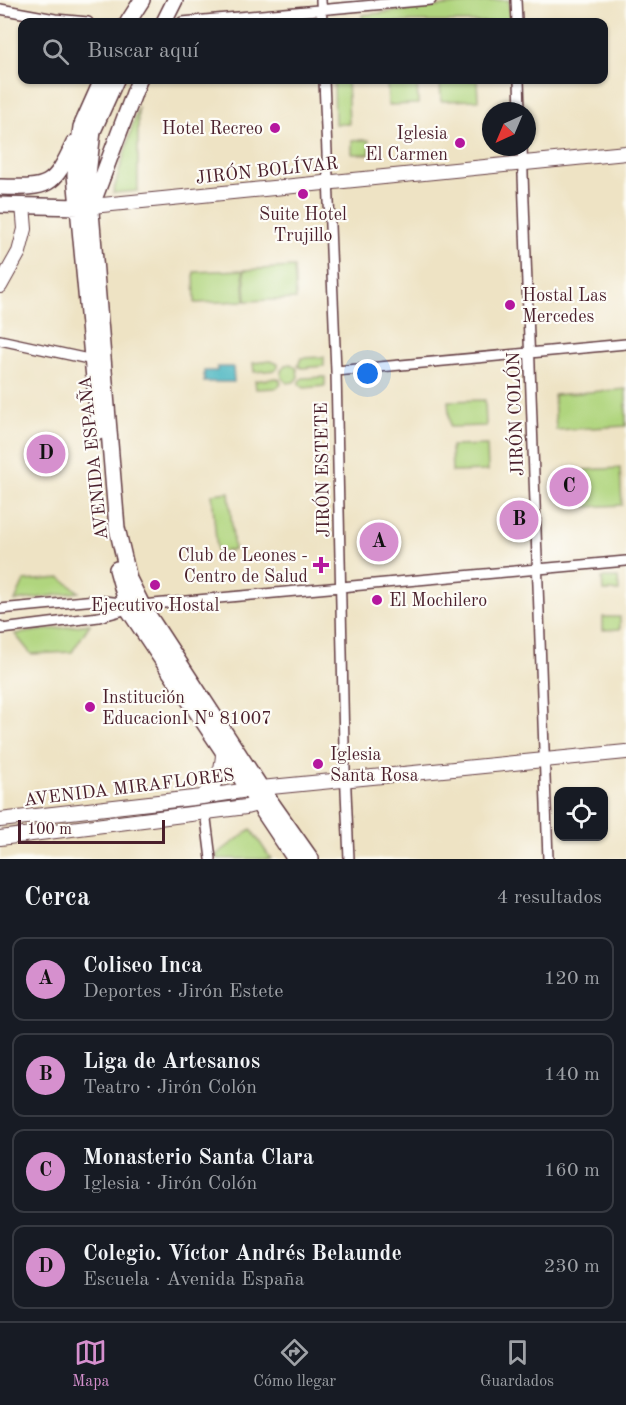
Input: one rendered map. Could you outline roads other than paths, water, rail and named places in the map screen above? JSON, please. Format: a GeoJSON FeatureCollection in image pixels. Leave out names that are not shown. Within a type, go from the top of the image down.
{"type":"FeatureCollection","features":[{"type":"Feature","properties":{"kind":"main road"},"geometry":{"type":"LineString","coordinates":[[131,18],[142,0]]}},
{"type":"Feature","properties":{"kind":"main road"},"geometry":{"type":"LineString","coordinates":[[166,18],[175,0]]}},
{"type":"Feature","properties":{"kind":"main road","name":"AVENIDA ESPAÑA"},"geometry":{"type":"LineString","coordinates":[[100,84],[81,126],[75,175],[85,208],[117,528],[129,579],[132,606],[259,796],[295,859]]}},
{"type":"Feature","properties":{"kind":"main road"},"geometry":{"type":"LineString","coordinates":[[0,205],[85,208],[93,131],[114,84]]}},
{"type":"Feature","properties":{"kind":"main road","name":"AVENIDA ESPAÑA"},"geometry":{"type":"LineString","coordinates":[[137,84],[85,208],[93,360],[108,534],[132,606],[223,752],[311,859]]}},
{"type":"Feature","properties":{"kind":"main road"},"geometry":{"type":"LineString","coordinates":[[0,187],[46,186],[57,177],[81,126]]}},
{"type":"Feature","properties":{"kind":"street"},"geometry":{"type":"LineString","coordinates":[[321,0],[322,18]]}},
{"type":"Feature","properties":{"kind":"street"},"geometry":{"type":"LineString","coordinates":[[233,18],[431,0]]}},
{"type":"Feature","properties":{"kind":"street"},"geometry":{"type":"LineString","coordinates":[[516,0],[517,18]]}},
{"type":"Feature","properties":{"kind":"street"},"geometry":{"type":"LineString","coordinates":[[0,9],[45,18]]}},
{"type":"Feature","properties":{"kind":"street","name":"JIRÓN ESTETE"},"geometry":{"type":"LineString","coordinates":[[324,84],[336,371],[345,779],[349,859]]}},
{"type":"Feature","properties":{"kind":"street"},"geometry":{"type":"LineString","coordinates":[[519,84],[520,102]]}},
{"type":"Feature","properties":{"kind":"street","name":"JIRÓN BOLÍVAR"},"geometry":{"type":"LineString","coordinates":[[85,208],[626,153]]}},
{"type":"Feature","properties":{"kind":"street","name":"JIRÓN COLÓN"},"geometry":{"type":"LineString","coordinates":[[522,156],[548,859]]}},
{"type":"Feature","properties":{"kind":"street"},"geometry":{"type":"LineString","coordinates":[[0,286],[19,252],[25,229],[23,205]]}},
{"type":"Feature","properties":{"kind":"street"},"geometry":{"type":"LineString","coordinates":[[0,340],[93,360]]}},
{"type":"Feature","properties":{"kind":"street"},"geometry":{"type":"LineString","coordinates":[[336,371],[626,344]]}},
{"type":"Feature","properties":{"kind":"street"},"geometry":{"type":"LineString","coordinates":[[0,626],[2,629],[99,617],[132,606],[626,561]]}},
{"type":"Feature","properties":{"kind":"street"},"geometry":{"type":"LineString","coordinates":[[0,609],[96,600],[132,606]]}},
{"type":"Feature","properties":{"kind":"street"},"geometry":{"type":"LineString","coordinates":[[211,859],[203,804],[219,778],[223,752]]}},
{"type":"Feature","properties":{"kind":"street","name":"AVENIDA MIRAFLORES"},"geometry":{"type":"LineString","coordinates":[[0,838],[259,796],[345,779],[626,752]]}},
{"type":"Feature","properties":{"kind":"street","name":"AVENIDA MIRAFLORES"},"geometry":{"type":"LineString","coordinates":[[0,820],[203,804]]}},
{"type":"Feature","properties":{"kind":"water"},"geometry":{"type":"Polygon","coordinates":[[[217,367],[233,367],[234,382],[204,382],[204,371],[217,371],[217,367]]]}},
{"type":"Feature","properties":{"kind":"place","name":"Hotel Recreo"},"geometry":{"type":"Point","coordinates":[275,128]}},
{"type":"Feature","properties":{"kind":"place","name":"Iglesia El Carmen"},"geometry":{"type":"Point","coordinates":[460,143]}},
{"type":"Feature","properties":{"kind":"place","name":"Suite Hotel Trujillo"},"geometry":{"type":"Point","coordinates":[303,194]}},
{"type":"Feature","properties":{"kind":"place","name":"Hostal Las Mercedes"},"geometry":{"type":"Point","coordinates":[510,305]}},
{"type":"Feature","properties":{"kind":"place","name":"Colegio. Víctor Andrés Belaunde"},"geometry":{"type":"Point","coordinates":[46,454]}},
{"type":"Feature","properties":{"kind":"place","name":"Monasterio Santa Clara"},"geometry":{"type":"Point","coordinates":[569,487]}},
{"type":"Feature","properties":{"kind":"place","name":"Liga de Artesanos"},"geometry":{"type":"Point","coordinates":[519,520]}},
{"type":"Feature","properties":{"kind":"place","name":"Coliseo Inca"},"geometry":{"type":"Point","coordinates":[379,542]}},
{"type":"Feature","properties":{"kind":"place","name":"Club de Leones - Centro de Salud"},"geometry":{"type":"Point","coordinates":[321,565]}},
{"type":"Feature","properties":{"kind":"place","name":"Ejecutivo Hostal"},"geometry":{"type":"Point","coordinates":[155,585]}},
{"type":"Feature","properties":{"kind":"place","name":"El Mochilero"},"geometry":{"type":"Point","coordinates":[377,600]}},
{"type":"Feature","properties":{"kind":"place","name":"Institución EducacionI Nº 81007"},"geometry":{"type":"Point","coordinates":[90,707]}},
{"type":"Feature","properties":{"kind":"place","name":"Iglesia Santa Rosa"},"geometry":{"type":"Point","coordinates":[318,764]}}]}
